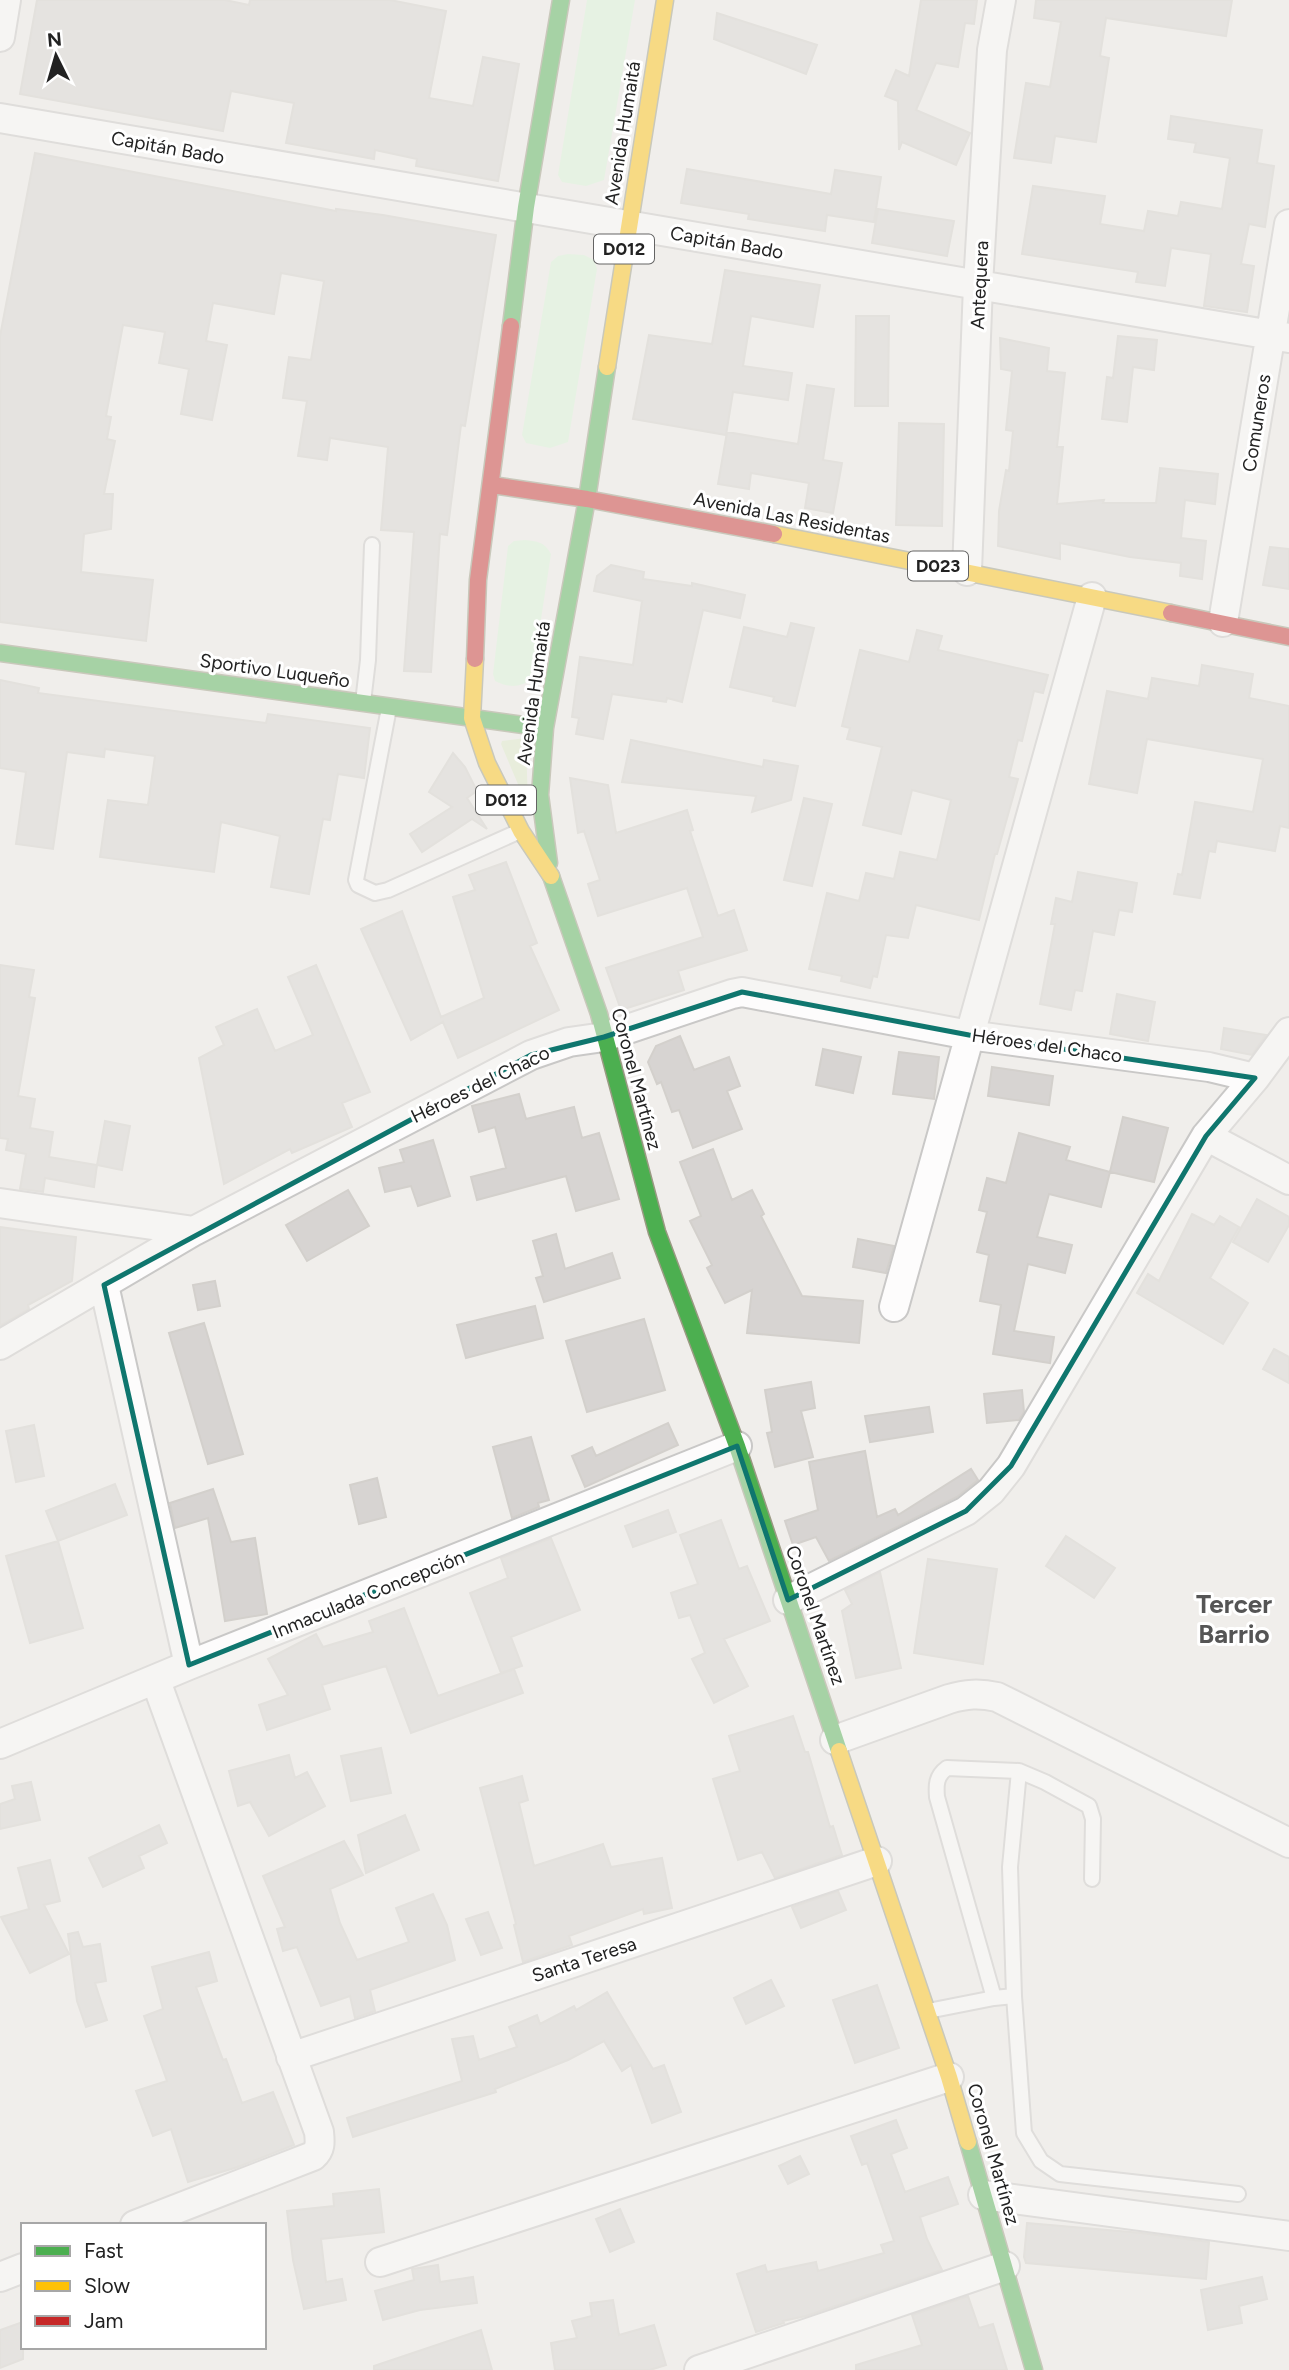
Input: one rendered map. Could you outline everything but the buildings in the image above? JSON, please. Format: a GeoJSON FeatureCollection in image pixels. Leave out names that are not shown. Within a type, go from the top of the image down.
{"type":"FeatureCollection","features":[{"type":"Feature","properties":{"kind":"main road","name":"Avenida Humaitá"},"geometry":{"type":"LineString","coordinates":[[551,876],[522,831],[487,763],[472,719],[478,580],[526,207],[561,0]]}},
{"type":"Feature","properties":{"kind":"main road","name":"Avenida Humaitá"},"geometry":{"type":"LineString","coordinates":[[551,876],[540,795],[545,728],[587,499],[665,0]]}},
{"type":"Feature","properties":{"kind":"main road","name":"Avenida Las Residentas"},"geometry":{"type":"LineString","coordinates":[[492,485],[587,499],[967,571],[1289,637]]}},
{"type":"Feature","properties":{"kind":"main road","name":"Sportivo Luqueño"},"geometry":{"type":"LineString","coordinates":[[0,653],[545,728]]}},
{"type":"Feature","properties":{"kind":"main road","name":"Coronel Martínez"},"geometry":{"type":"LineString","coordinates":[[551,876],[599,1014],[657,1232],[737,1446],[949,2077],[1034,2370]]}},
{"type":"Feature","properties":{"kind":"street"},"geometry":{"type":"LineString","coordinates":[[0,37],[6,0]]}},
{"type":"Feature","properties":{"kind":"street","name":"Antequera"},"geometry":{"type":"LineString","coordinates":[[967,571],[978,285],[992,50],[1000,0]]}},
{"type":"Feature","properties":{"kind":"street","name":"Capitán Bado"},"geometry":{"type":"LineString","coordinates":[[0,118],[1280,336]]}},
{"type":"Feature","properties":{"kind":"street","name":"Comuneros"},"geometry":{"type":"LineString","coordinates":[[1223,622],[1280,336],[1289,224]]}},
{"type":"Feature","properties":{"kind":"street"},"geometry":{"type":"LineString","coordinates":[[894,1307],[1092,597]]}},
{"type":"Feature","properties":{"kind":"street","name":"Héroes del Chaco"},"geometry":{"type":"LineString","coordinates":[[0,1345],[194,1231],[531,1055],[569,1042],[604,1037],[742,992],[969,1035],[1209,1067],[1255,1078]]}},
{"type":"Feature","properties":{"kind":"street"},"geometry":{"type":"LineString","coordinates":[[788,1600],[965,1511],[991,1491],[1011,1466],[1206,1136],[1255,1078],[1289,1032]]}},
{"type":"Feature","properties":{"kind":"street"},"geometry":{"type":"LineString","coordinates":[[1206,1136],[1289,1180]]}},
{"type":"Feature","properties":{"kind":"street"},"geometry":{"type":"LineString","coordinates":[[0,1203],[194,1231]]}},
{"type":"Feature","properties":{"kind":"street"},"geometry":{"type":"LineString","coordinates":[[104,1285],[189,1665]]}},
{"type":"Feature","properties":{"kind":"street","name":"Inmaculada Concepción"},"geometry":{"type":"LineString","coordinates":[[0,1744],[189,1665],[737,1446]]}},
{"type":"Feature","properties":{"kind":"street"},"geometry":{"type":"LineString","coordinates":[[140,2223],[313,2156],[318,2151],[319,2132],[156,1681]]}},
{"type":"Feature","properties":{"kind":"street"},"geometry":{"type":"LineString","coordinates":[[835,1740],[948,1699],[982,1694],[997,1698],[1289,1843]]}},
{"type":"Feature","properties":{"kind":"street","name":"Santa Teresa"},"geometry":{"type":"LineString","coordinates":[[291,2057],[877,1861]]}},
{"type":"Feature","properties":{"kind":"street"},"geometry":{"type":"LineString","coordinates":[[380,2262],[949,2077]]}},
{"type":"Feature","properties":{"kind":"street"},"geometry":{"type":"LineString","coordinates":[[983,2194],[1289,2236]]}},
{"type":"Feature","properties":{"kind":"street"},"geometry":{"type":"LineString","coordinates":[[699,2370],[1005,2266]]}},
{"type":"Feature","properties":{"kind":"street"},"geometry":{"type":"LineString","coordinates":[[0,2277],[21,2269]]}},
{"type":"Feature","properties":{"kind":"lane"},"geometry":{"type":"LineString","coordinates":[[362,704],[368,660],[372,545]]}},
{"type":"Feature","properties":{"kind":"lane"},"geometry":{"type":"LineString","coordinates":[[390,707],[356,880],[358,885],[375,893],[388,890],[522,831]]}},
{"type":"Feature","properties":{"kind":"lane"},"geometry":{"type":"LineString","coordinates":[[994,1998],[937,1797],[936,1782],[941,1772],[947,1768],[1019,1771],[1089,1806],[1093,1819],[1092,1879]]}},
{"type":"Feature","properties":{"kind":"lane"},"geometry":{"type":"LineString","coordinates":[[1019,1771],[1010,1867],[1014,1996],[1024,2133],[1041,2161],[1060,2175],[1238,2194]]}},
{"type":"Feature","properties":{"kind":"lane"},"geometry":{"type":"LineString","coordinates":[[927,2012],[1014,1996]]}},
{"type":"Feature","properties":{"kind":"highlighted area"},"geometry":{"type":"Polygon","coordinates":[[[742,992],[969,1035],[1255,1078],[1206,1136],[1011,1466],[966,1511],[788,1600],[737,1446],[189,1665],[104,1285],[531,1055],[604,1037],[742,992]]]}},
{"type":"Feature","properties":{"kind":"green space"},"geometry":{"type":"Polygon","coordinates":[[[587,0],[635,0],[604,180],[586,186],[562,182],[558,175],[587,0]]]}},
{"type":"Feature","properties":{"kind":"green space"},"geometry":{"type":"Polygon","coordinates":[[[584,255],[594,260],[597,269],[568,442],[550,448],[526,443],[522,435],[551,262],[558,256],[584,255]]]}},
{"type":"Feature","properties":{"kind":"green space"},"geometry":{"type":"Polygon","coordinates":[[[514,541],[540,543],[551,554],[532,678],[524,684],[510,686],[495,681],[493,674],[508,546],[514,541]]]}},
{"type":"Feature","properties":{"kind":"green space"},"geometry":{"type":"Polygon","coordinates":[[[526,738],[528,808],[501,744],[502,741],[526,738]]]}},
{"type":"Feature","properties":{"kind":"traffic: fast"},"geometry":{"type":"LineString","coordinates":[[511,326],[526,207],[561,0]]}},
{"type":"Feature","properties":{"kind":"traffic: fast"},"geometry":{"type":"LineString","coordinates":[[549,863],[540,795],[545,728],[587,499],[607,367]]}},
{"type":"Feature","properties":{"kind":"traffic: fast"},"geometry":{"type":"LineString","coordinates":[[0,653],[545,728]]}},
{"type":"Feature","properties":{"kind":"traffic: fast"},"geometry":{"type":"LineString","coordinates":[[551,876],[599,1014],[657,1232],[737,1446],[839,1751]]}},
{"type":"Feature","properties":{"kind":"traffic: fast"},"geometry":{"type":"LineString","coordinates":[[968,2142],[1034,2370]]}},
{"type":"Feature","properties":{"kind":"traffic: slow"},"geometry":{"type":"LineString","coordinates":[[607,367],[665,0]]}},
{"type":"Feature","properties":{"kind":"traffic: slow"},"geometry":{"type":"LineString","coordinates":[[774,534],[1171,613]]}},
{"type":"Feature","properties":{"kind":"traffic: slow"},"geometry":{"type":"LineString","coordinates":[[475,659],[472,718],[487,763],[521,831],[551,876]]}},
{"type":"Feature","properties":{"kind":"traffic: slow"},"geometry":{"type":"LineString","coordinates":[[839,1751],[949,2077],[968,2142]]}},
{"type":"Feature","properties":{"kind":"traffic: jam"},"geometry":{"type":"LineString","coordinates":[[475,659],[478,580],[511,326]]}},
{"type":"Feature","properties":{"kind":"traffic: jam"},"geometry":{"type":"LineString","coordinates":[[492,485],[587,499],[774,534]]}},
{"type":"Feature","properties":{"kind":"traffic: jam"},"geometry":{"type":"LineString","coordinates":[[1171,613],[1289,637]]}},
{"type":"Feature","properties":{"kind":"district","name":"Tercer Barrio"},"geometry":{"type":"Point","coordinates":[1234,1619]}}]}
